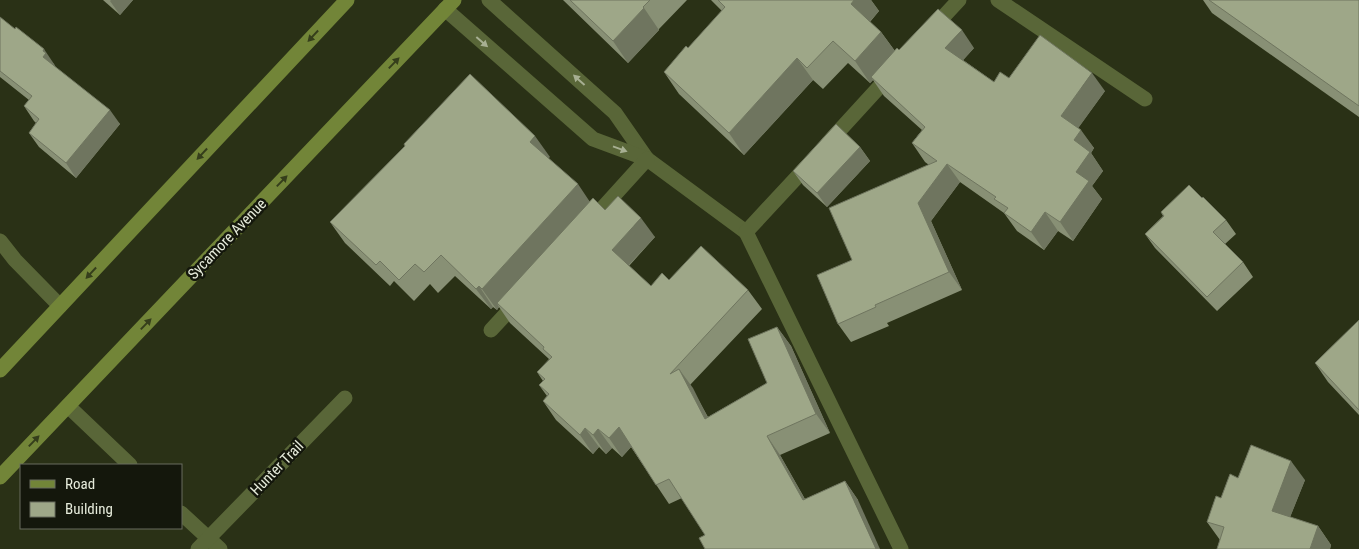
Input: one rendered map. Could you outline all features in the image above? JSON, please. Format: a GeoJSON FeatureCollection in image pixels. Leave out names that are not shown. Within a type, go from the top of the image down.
{"type":"FeatureCollection","features":[{"type":"Feature","properties":{"kind":"main road"},"geometry":{"type":"LineString","coordinates":[[0,370],[346,0]]}},
{"type":"Feature","properties":{"kind":"main road","name":"Sycamore Avenue"},"geometry":{"type":"LineString","coordinates":[[0,477],[450,5]]}},
{"type":"Feature","properties":{"kind":"street"},"geometry":{"type":"LineString","coordinates":[[489,0],[615,113],[646,159]]}},
{"type":"Feature","properties":{"kind":"street"},"geometry":{"type":"LineString","coordinates":[[925,36],[959,0]]}},
{"type":"Feature","properties":{"kind":"street"},"geometry":{"type":"LineString","coordinates":[[998,0],[1145,99]]}},
{"type":"Feature","properties":{"kind":"street"},"geometry":{"type":"LineString","coordinates":[[450,5],[593,139],[646,159],[746,232],[901,549]]}},
{"type":"Feature","properties":{"kind":"street"},"geometry":{"type":"LineString","coordinates":[[746,232],[899,65]]}},
{"type":"Feature","properties":{"kind":"street"},"geometry":{"type":"LineString","coordinates":[[582,230],[646,159]]}},
{"type":"Feature","properties":{"kind":"street"},"geometry":{"type":"LineString","coordinates":[[0,241],[15,260],[60,306]]}},
{"type":"Feature","properties":{"kind":"street"},"geometry":{"type":"LineString","coordinates":[[491,330],[530,287]]}},
{"type":"Feature","properties":{"kind":"street","name":"Hunter Trail"},"geometry":{"type":"LineString","coordinates":[[203,544],[345,398]]}},
{"type":"Feature","properties":{"kind":"street"},"geometry":{"type":"LineString","coordinates":[[68,406],[129,464]]}},
{"type":"Feature","properties":{"kind":"street"},"geometry":{"type":"LineString","coordinates":[[182,514],[203,544],[220,549]]}},
{"type":"Feature","properties":{"kind":"building"},"geometry":{"type":"Polygon","coordinates":[[[570,0],[650,0],[613,41],[570,0]]]}},
{"type":"Feature","properties":{"kind":"building"},"geometry":{"type":"Polygon","coordinates":[[[718,0],[854,0],[851,4],[881,32],[855,61],[833,41],[807,68],[797,58],[729,133],[664,72],[686,46],[688,48],[725,7],[718,0]]]}},
{"type":"Feature","properties":{"kind":"building"},"geometry":{"type":"Polygon","coordinates":[[[1209,0],[1359,0],[1359,106],[1209,0]]]}},
{"type":"Feature","properties":{"kind":"building"},"geometry":{"type":"Polygon","coordinates":[[[938,9],[962,30],[945,48],[994,82],[1000,72],[1009,78],[1040,35],[1092,73],[1061,116],[1081,130],[1074,140],[1090,152],[1076,172],[1089,181],[1060,222],[1045,212],[1031,232],[1004,213],[1008,208],[994,199],[996,197],[947,164],[918,203],[949,272],[875,305],[876,307],[838,324],[817,275],[852,260],[829,208],[937,161],[912,143],[925,127],[871,77],[897,48],[899,50],[938,9]]]}},
{"type":"Feature","properties":{"kind":"building"},"geometry":{"type":"Polygon","coordinates":[[[0,17],[44,49],[43,51],[46,53],[43,57],[110,110],[66,163],[29,133],[39,119],[24,106],[32,96],[0,71],[0,17]]]}},
{"type":"Feature","properties":{"kind":"building"},"geometry":{"type":"Polygon","coordinates":[[[470,74],[535,136],[530,142],[578,184],[482,289],[479,286],[476,289],[441,255],[424,272],[415,264],[399,280],[380,261],[376,265],[330,222],[405,146],[404,144],[470,74]]]}},
{"type":"Feature","properties":{"kind":"building"},"geometry":{"type":"Polygon","coordinates":[[[836,124],[860,147],[817,193],[793,171],[836,124]]]}},
{"type":"Feature","properties":{"kind":"building"},"geometry":{"type":"Polygon","coordinates":[[[1189,185],[1226,220],[1213,232],[1243,262],[1207,297],[1145,234],[1164,216],[1161,212],[1189,185]]]}},
{"type":"Feature","properties":{"kind":"building"},"geometry":{"type":"Polygon","coordinates":[[[618,196],[641,218],[612,250],[651,286],[662,273],[669,280],[701,246],[748,290],[670,374],[679,369],[705,419],[767,383],[748,339],[777,327],[816,414],[767,436],[803,500],[845,481],[876,549],[705,549],[699,538],[705,535],[669,479],[656,485],[619,427],[609,438],[598,429],[593,435],[585,428],[580,435],[543,401],[549,394],[539,385],[545,379],[537,372],[552,357],[543,349],[544,347],[497,303],[593,198],[605,210],[618,196]]]}},
{"type":"Feature","properties":{"kind":"building"},"geometry":{"type":"Polygon","coordinates":[[[1359,320],[1359,410],[1315,363],[1359,320]]]}},
{"type":"Feature","properties":{"kind":"building"},"geometry":{"type":"Polygon","coordinates":[[[1251,445],[1291,461],[1272,511],[1318,526],[1310,549],[1217,549],[1224,527],[1207,522],[1216,496],[1221,498],[1230,474],[1238,478],[1251,445]]]}}]}
